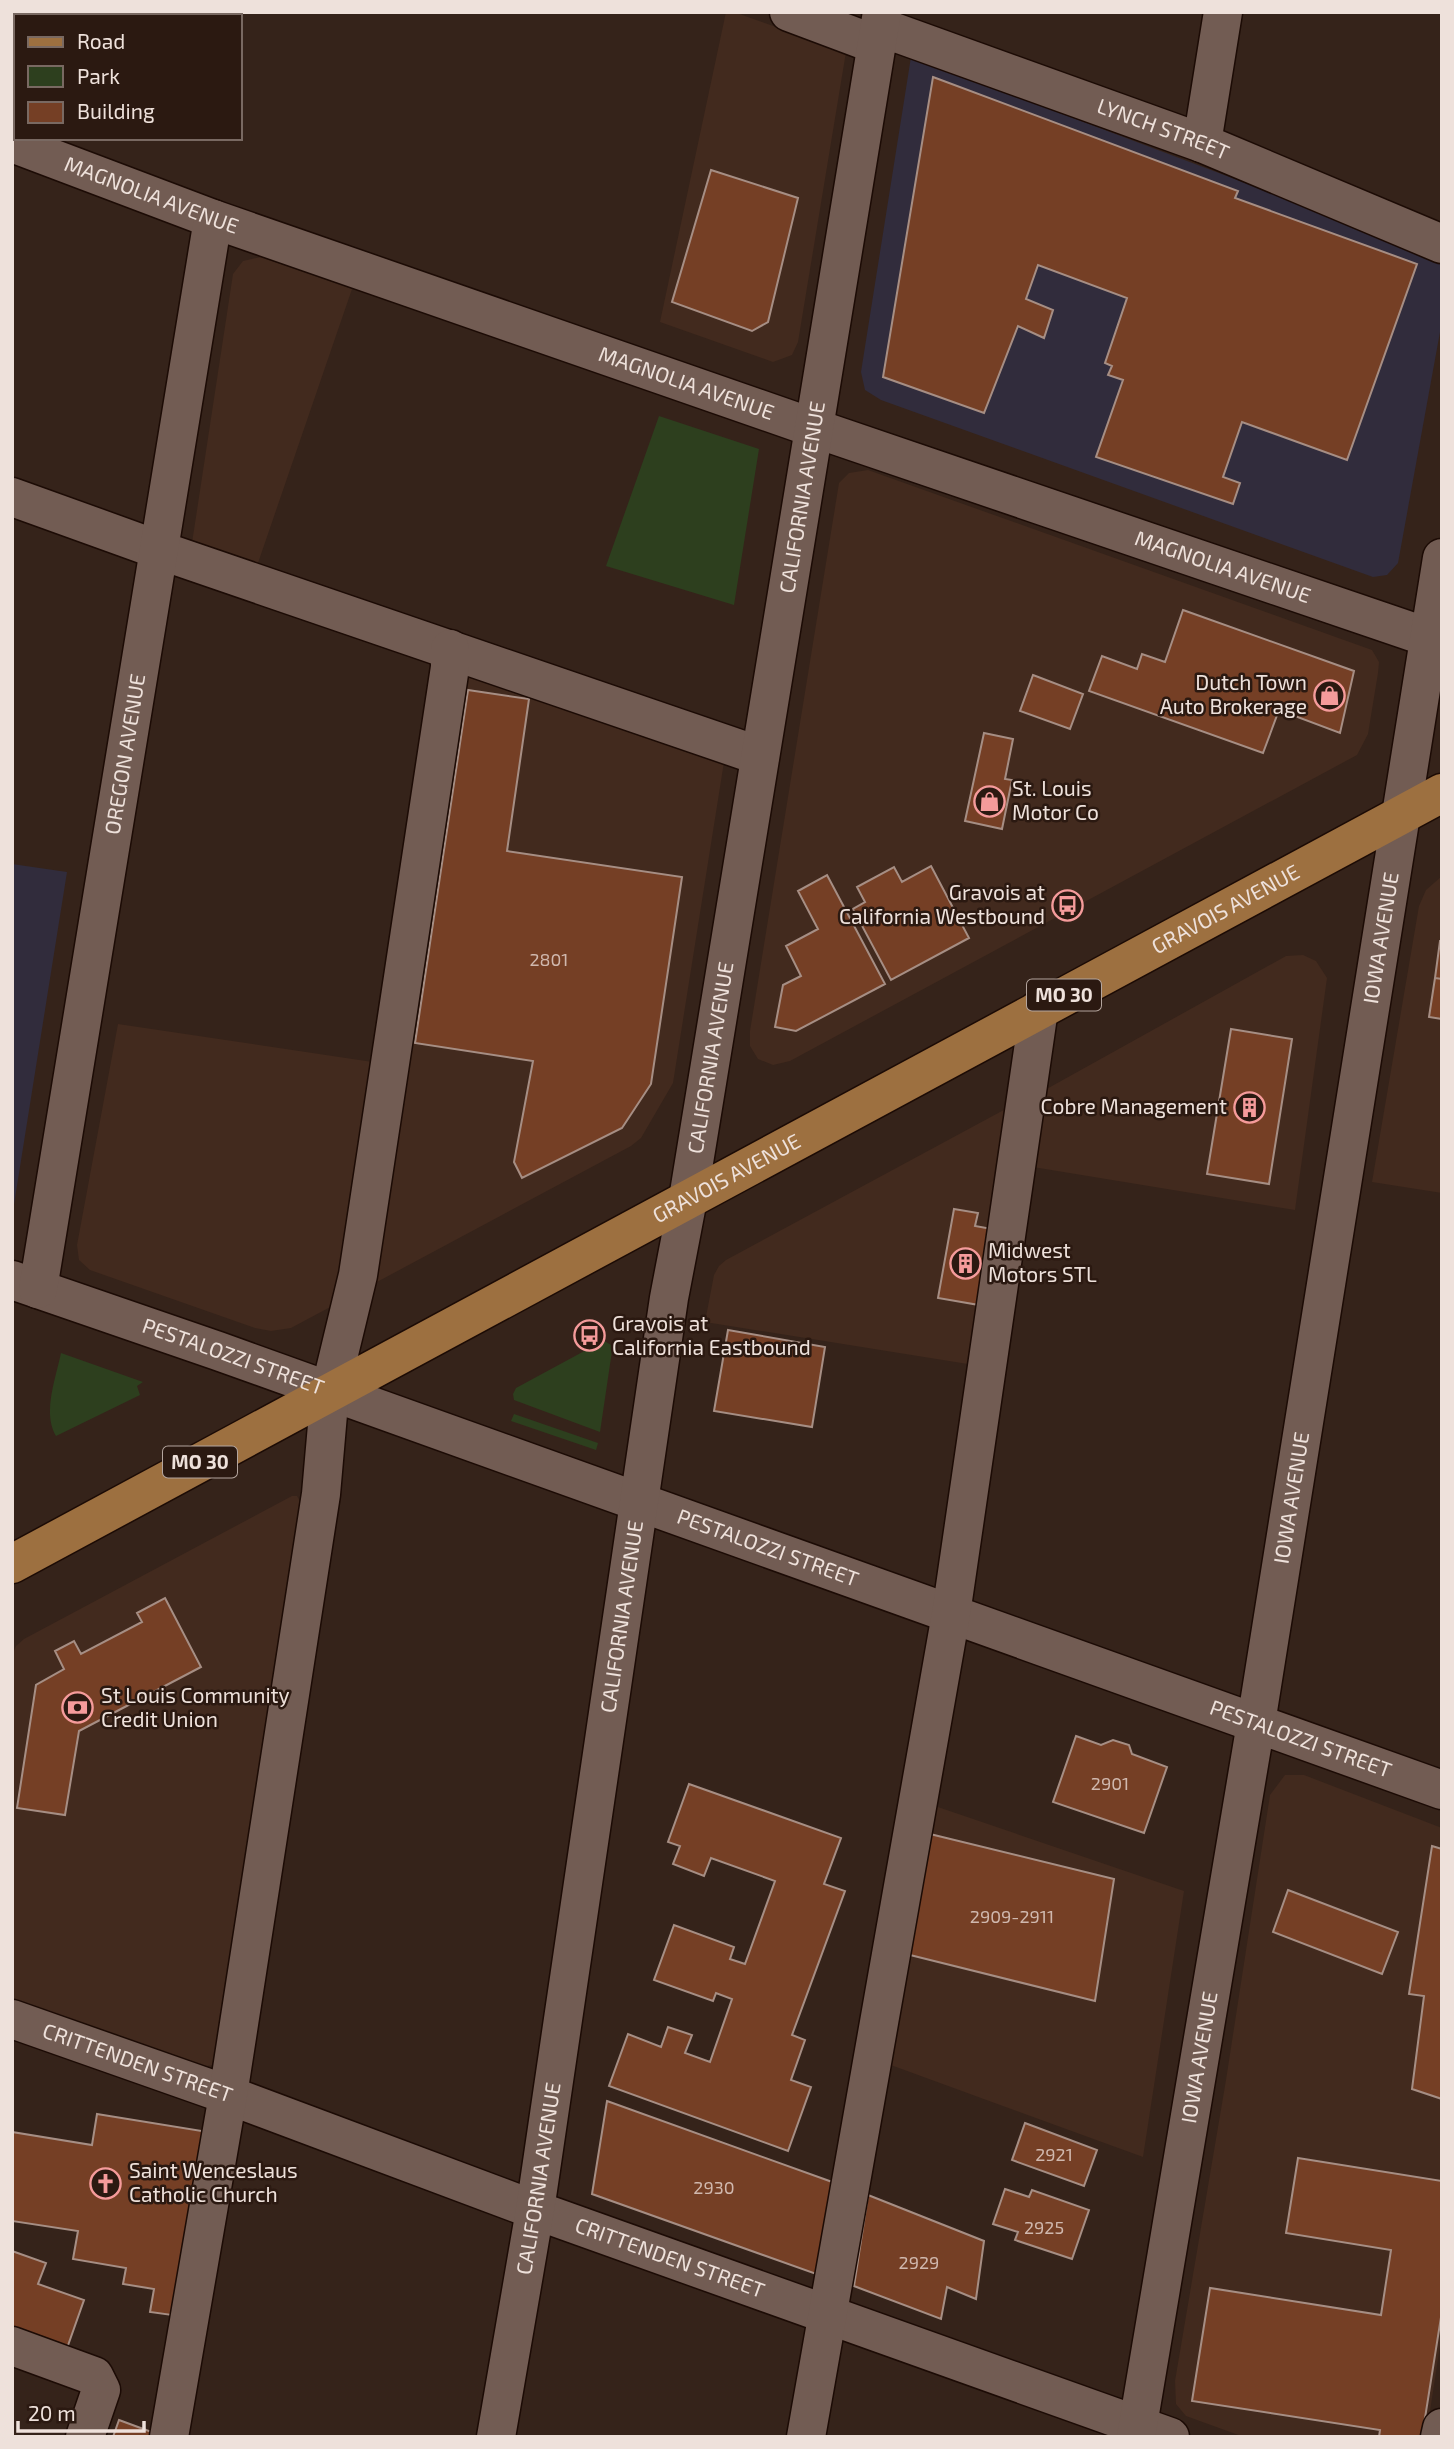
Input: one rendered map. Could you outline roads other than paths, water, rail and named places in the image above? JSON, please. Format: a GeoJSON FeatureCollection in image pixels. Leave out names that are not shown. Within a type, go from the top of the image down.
{"type":"FeatureCollection","features":[{"type":"Feature","properties":{"kind":"main road","name":"GRAVOIS AVENUE"},"geometry":{"type":"LineString","coordinates":[[12,1564],[1442,793]]}},
{"type":"Feature","properties":{"kind":"street","name":"LYNCH STREET"},"geometry":{"type":"LineString","coordinates":[[789,12],[880,28],[1202,143],[1442,244]]}},
{"type":"Feature","properties":{"kind":"street"},"geometry":{"type":"LineString","coordinates":[[1202,143],[1223,12]]}},
{"type":"Feature","properties":{"kind":"street","name":"CALIFORNIA AVENUE"},"geometry":{"type":"LineString","coordinates":[[496,2437],[536,2210],[669,1298],[688,1199],[880,28]]}},
{"type":"Feature","properties":{"kind":"street","name":"MAGNOLIA AVENUE"},"geometry":{"type":"LineString","coordinates":[[12,143],[213,219],[1436,640]]}},
{"type":"Feature","properties":{"kind":"street","name":"OREGON AVENUE"},"geometry":{"type":"LineString","coordinates":[[25,1284],[159,550],[213,219]]}},
{"type":"Feature","properties":{"kind":"street"},"geometry":{"type":"LineString","coordinates":[[12,497],[760,756]]}},
{"type":"Feature","properties":{"kind":"street","name":"IOWA AVENUE"},"geometry":{"type":"LineString","coordinates":[[1148,2433],[1256,1723],[1401,814],[1436,640],[1442,558]]}},
{"type":"Feature","properties":{"kind":"street"},"geometry":{"type":"LineString","coordinates":[[169,2437],[228,2095],[321,1494],[330,1391],[358,1275],[450,667],[450,649]]}},
{"type":"Feature","properties":{"kind":"street"},"geometry":{"type":"LineString","coordinates":[[806,2437],[951,1614],[1039,1009]]}},
{"type":"Feature","properties":{"kind":"street","name":"PESTALOZZI STREET"},"geometry":{"type":"LineString","coordinates":[[25,1284],[1442,1790]]}},
{"type":"Feature","properties":{"kind":"street","name":"CRITTENDEN STREET"},"geometry":{"type":"LineString","coordinates":[[12,2019],[228,2095],[1148,2433]]}},
{"type":"Feature","properties":{"kind":"street"},"geometry":{"type":"LineString","coordinates":[[12,2346],[94,2376],[101,2390],[85,2437]]}},
{"type":"Feature","properties":{"kind":"street"},"geometry":{"type":"LineString","coordinates":[[1440,2437],[1442,2428]]}},
{"type":"Feature","properties":{"kind":"place","name":"Dutch Town Auto Brokerage"},"geometry":{"type":"Point","coordinates":[1330,695]}},
{"type":"Feature","properties":{"kind":"place","name":"St. Louis Motor Co"},"geometry":{"type":"Point","coordinates":[989,801]}},
{"type":"Feature","properties":{"kind":"place","name":"Gravois at California Westbound"},"geometry":{"type":"Point","coordinates":[1068,905]}},
{"type":"Feature","properties":{"kind":"place","name":"Cobre Management"},"geometry":{"type":"Point","coordinates":[1250,1107]}},
{"type":"Feature","properties":{"kind":"place","name":"Midwest Motors STL"},"geometry":{"type":"Point","coordinates":[965,1263]}},
{"type":"Feature","properties":{"kind":"place","name":"Gravois at California Eastbound"},"geometry":{"type":"Point","coordinates":[589,1336]}},
{"type":"Feature","properties":{"kind":"place","name":"St Louis Community Credit Union"},"geometry":{"type":"Point","coordinates":[78,1708]}},
{"type":"Feature","properties":{"kind":"place","name":"Saint Wenceslaus Catholic Church"},"geometry":{"type":"Point","coordinates":[106,2183]}}]}
